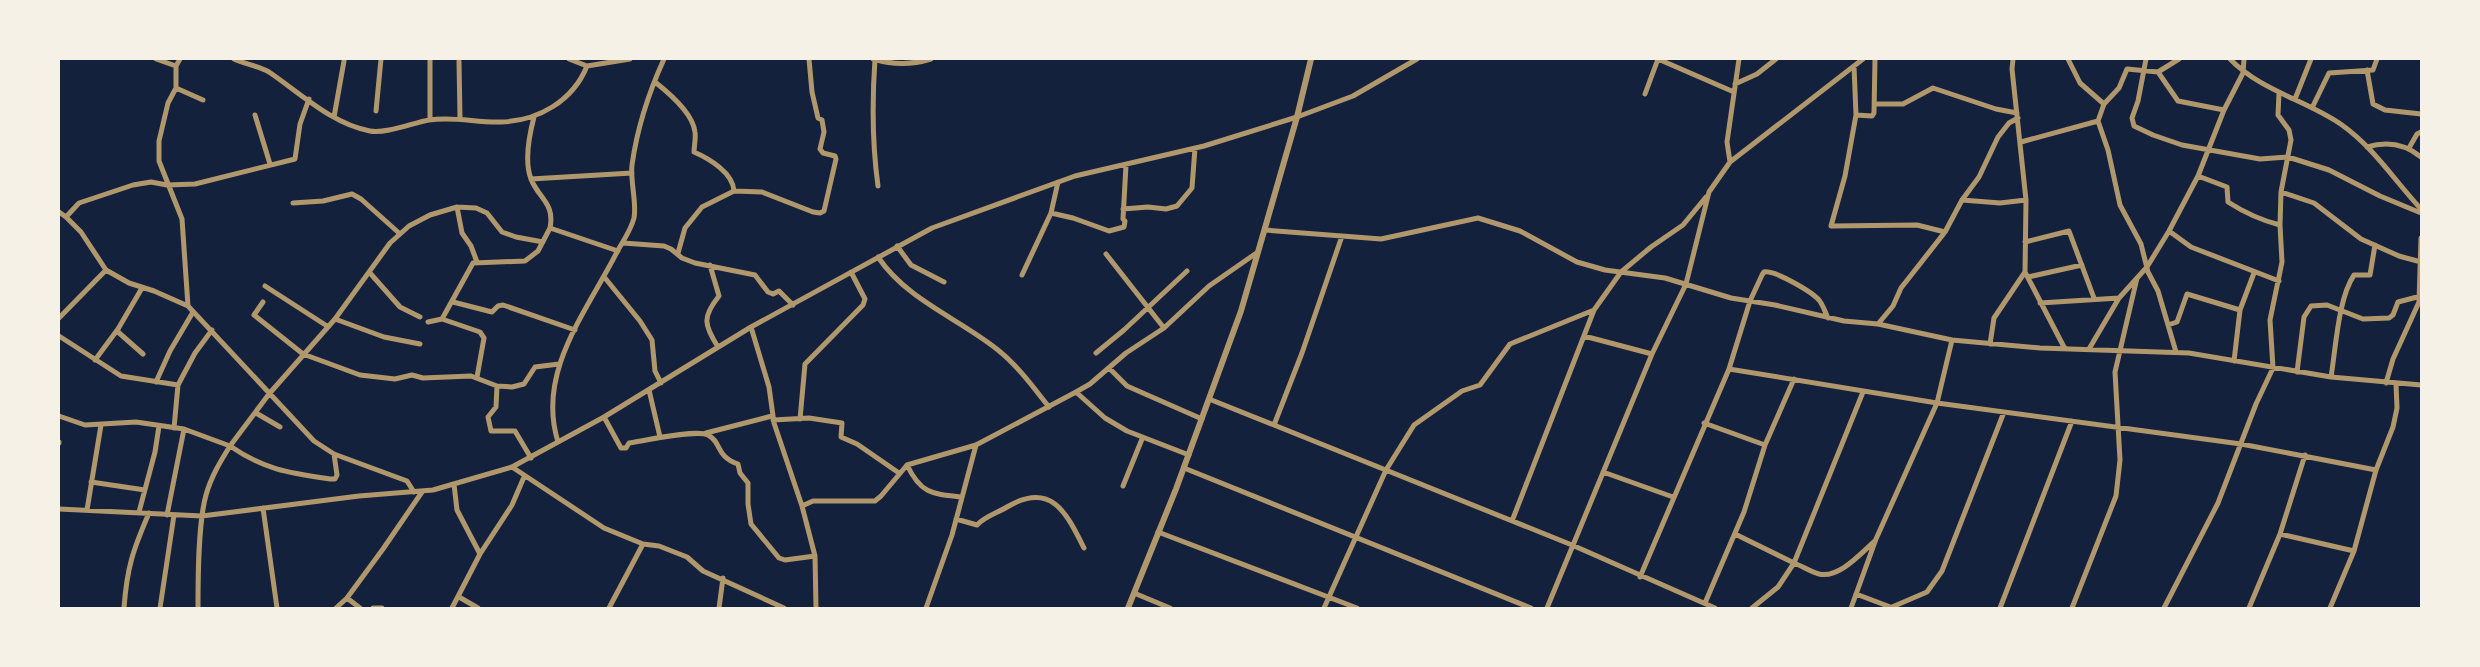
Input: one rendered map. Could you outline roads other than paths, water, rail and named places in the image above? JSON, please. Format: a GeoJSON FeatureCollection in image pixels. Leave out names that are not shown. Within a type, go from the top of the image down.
{"type":"FeatureCollection","features":[{"type":"Feature","properties":{"kind":"street"},"geometry":{"type":"LineString","coordinates":[[156,59],[176,66]]}},
{"type":"Feature","properties":{"kind":"street"},"geometry":{"type":"LineString","coordinates":[[180,59],[176,66],[176,88],[168,103],[159,141],[159,161],[182,219],[188,306]]}},
{"type":"Feature","properties":{"kind":"street"},"geometry":{"type":"LineString","coordinates":[[234,59],[268,71],[334,117],[371,132],[430,120],[460,118],[500,122],[534,117],[569,96],[583,77],[587,66]]}},
{"type":"Feature","properties":{"kind":"street"},"geometry":{"type":"LineString","coordinates":[[376,111],[382,59]]}},
{"type":"Feature","properties":{"kind":"street"},"geometry":{"type":"LineString","coordinates":[[430,59],[430,120]]}},
{"type":"Feature","properties":{"kind":"street"},"geometry":{"type":"LineString","coordinates":[[569,59],[587,66],[630,59]]}},
{"type":"Feature","properties":{"kind":"street"},"geometry":{"type":"LineString","coordinates":[[558,442],[554,428],[553,406],[558,364],[589,301],[605,278],[634,217],[632,173],[646,106],[664,59]]}},
{"type":"Feature","properties":{"kind":"street"},"geometry":{"type":"LineString","coordinates":[[678,253],[685,228],[702,208],[734,191],[762,192],[813,212],[820,213],[824,211],[836,159],[835,156],[823,153],[820,149],[824,129],[822,120],[818,118],[812,92],[809,59]]}},
{"type":"Feature","properties":{"kind":"street"},"geometry":{"type":"LineString","coordinates":[[878,186],[873,147],[872,100],[874,59],[891,64],[906,64],[931,59]]}},
{"type":"Feature","properties":{"kind":"street"},"geometry":{"type":"LineString","coordinates":[[1128,608],[1189,455],[1242,310],[1297,118],[1311,59]]}},
{"type":"Feature","properties":{"kind":"street"},"geometry":{"type":"LineString","coordinates":[[59,509],[202,516],[422,492],[512,467],[604,417],[751,326],[793,305],[897,246],[941,225],[1083,174],[1195,148],[1297,118],[1353,96],[1417,59]]}},
{"type":"Feature","properties":{"kind":"street"},"geometry":{"type":"LineString","coordinates":[[1645,94],[1658,59],[1734,92]]}},
{"type":"Feature","properties":{"kind":"street"},"geometry":{"type":"LineString","coordinates":[[1730,162],[1727,142],[1738,59]]}},
{"type":"Feature","properties":{"kind":"street"},"geometry":{"type":"LineString","coordinates":[[1735,84],[1757,74],[1776,59]]}},
{"type":"Feature","properties":{"kind":"street"},"geometry":{"type":"LineString","coordinates":[[1512,521],[1594,310],[1621,272],[1651,247],[1683,225],[1730,162],[1863,59]]}},
{"type":"Feature","properties":{"kind":"street"},"geometry":{"type":"LineString","coordinates":[[1856,115],[1874,115],[1876,104],[1875,59]]}},
{"type":"Feature","properties":{"kind":"street"},"geometry":{"type":"LineString","coordinates":[[2013,59],[2026,200],[2025,272],[2065,350]]}},
{"type":"Feature","properties":{"kind":"street"},"geometry":{"type":"LineString","coordinates":[[2068,59],[2080,83],[2104,104]]}},
{"type":"Feature","properties":{"kind":"street"},"geometry":{"type":"LineString","coordinates":[[2146,59],[2138,100],[2132,118],[2134,126],[2182,145],[2260,159],[2288,157],[2329,170],[2380,196],[2421,213]]}},
{"type":"Feature","properties":{"kind":"street"},"geometry":{"type":"LineString","coordinates":[[2176,352],[2158,291],[2147,268],[2141,244],[2120,205],[2108,150],[2098,121],[2104,104],[2119,88],[2128,69],[2158,72],[2179,59]]}},
{"type":"Feature","properties":{"kind":"street"},"geometry":{"type":"LineString","coordinates":[[2230,59],[2243,73],[2340,124],[2367,147],[2421,209]]}},
{"type":"Feature","properties":{"kind":"street"},"geometry":{"type":"LineString","coordinates":[[2089,349],[2119,298],[2147,268],[2169,231],[2198,176],[2224,110],[2243,73],[2244,59]]}},
{"type":"Feature","properties":{"kind":"street"},"geometry":{"type":"LineString","coordinates":[[2295,99],[2311,59]]}},
{"type":"Feature","properties":{"kind":"street"},"geometry":{"type":"LineString","coordinates":[[2312,108],[2329,73],[2373,70],[2377,59]]}},
{"type":"Feature","properties":{"kind":"street"},"geometry":{"type":"LineString","coordinates":[[334,117],[344,61]]}},
{"type":"Feature","properties":{"kind":"street"},"geometry":{"type":"LineString","coordinates":[[459,61],[460,118]]}},
{"type":"Feature","properties":{"kind":"street"},"geometry":{"type":"LineString","coordinates":[[1854,66],[1856,115],[1845,176],[1831,226],[1917,225],[1945,232]]}},
{"type":"Feature","properties":{"kind":"street"},"geometry":{"type":"LineString","coordinates":[[2367,70],[2374,104],[2385,110],[2421,114]]}},
{"type":"Feature","properties":{"kind":"street"},"geometry":{"type":"LineString","coordinates":[[2158,72],[2178,101],[2224,110]]}},
{"type":"Feature","properties":{"kind":"street"},"geometry":{"type":"LineString","coordinates":[[655,82],[677,100],[693,123],[695,132],[694,152],[714,161],[734,183],[734,191]]}},
{"type":"Feature","properties":{"kind":"street"},"geometry":{"type":"LineString","coordinates":[[176,88],[203,100]]}},
{"type":"Feature","properties":{"kind":"street"},"geometry":{"type":"LineString","coordinates":[[1876,104],[1902,104],[1933,88],[2017,116]]}},
{"type":"Feature","properties":{"kind":"street"},"geometry":{"type":"LineString","coordinates":[[2164,608],[2218,503],[2256,404],[2273,368],[2270,320],[2282,262],[2281,192],[2291,140],[2289,130],[2278,114],[2279,93]]}},
{"type":"Feature","properties":{"kind":"street"},"geometry":{"type":"LineString","coordinates":[[66,216],[79,203],[133,185],[151,182],[167,185],[201,183],[295,159],[300,124],[309,99]]}},
{"type":"Feature","properties":{"kind":"street"},"geometry":{"type":"LineString","coordinates":[[255,115],[270,164]]}},
{"type":"Feature","properties":{"kind":"street"},"geometry":{"type":"LineString","coordinates":[[1878,324],[1893,306],[1901,288],[1945,232],[1962,200],[1979,177],[1998,137],[2017,116]]}},
{"type":"Feature","properties":{"kind":"street"},"geometry":{"type":"LineString","coordinates":[[442,318],[453,302],[469,266],[477,262],[525,262],[531,258],[544,242],[550,228],[550,207],[530,179],[528,150],[534,117]]}},
{"type":"Feature","properties":{"kind":"street"},"geometry":{"type":"LineString","coordinates":[[2021,142],[2098,121]]}},
{"type":"Feature","properties":{"kind":"street"},"geometry":{"type":"LineString","coordinates":[[2409,148],[2417,134],[2421,132]]}},
{"type":"Feature","properties":{"kind":"street"},"geometry":{"type":"LineString","coordinates":[[2367,147],[2385,143],[2409,148],[2421,157]]}},
{"type":"Feature","properties":{"kind":"street"},"geometry":{"type":"LineString","coordinates":[[1123,209],[1148,207],[1166,209],[1177,206],[1193,185],[1195,148]]}},
{"type":"Feature","properties":{"kind":"street"},"geometry":{"type":"LineString","coordinates":[[1051,213],[1073,218],[1109,231],[1124,227],[1123,209],[1126,165]]}},
{"type":"Feature","properties":{"kind":"street"},"geometry":{"type":"LineString","coordinates":[[530,179],[632,173]]}},
{"type":"Feature","properties":{"kind":"street"},"geometry":{"type":"LineString","coordinates":[[2198,176],[2227,188],[2228,202],[2240,210],[2258,219],[2280,225]]}},
{"type":"Feature","properties":{"kind":"street"},"geometry":{"type":"LineString","coordinates":[[1022,275],[1051,213],[1058,182]]}},
{"type":"Feature","properties":{"kind":"street"},"geometry":{"type":"LineString","coordinates":[[1547,608],[1652,354],[1686,284],[1709,192]]}},
{"type":"Feature","properties":{"kind":"street"},"geometry":{"type":"LineString","coordinates":[[2281,192],[2314,203],[2361,239],[2399,256],[2421,262]]}},
{"type":"Feature","properties":{"kind":"street"},"geometry":{"type":"LineString","coordinates":[[293,203],[323,201],[352,194],[361,199],[399,233]]}},
{"type":"Feature","properties":{"kind":"street"},"geometry":{"type":"LineString","coordinates":[[1962,200],[2000,203],[2026,200]]}},
{"type":"Feature","properties":{"kind":"street"},"geometry":{"type":"LineString","coordinates":[[198,608],[202,516],[206,496],[216,468],[269,394],[335,319],[399,233],[430,214],[457,207],[476,208],[486,213],[502,232],[516,237],[544,242]]}},
{"type":"Feature","properties":{"kind":"street"},"geometry":{"type":"LineString","coordinates":[[457,207],[462,233],[471,246],[477,262]]}},
{"type":"Feature","properties":{"kind":"street"},"geometry":{"type":"LineString","coordinates":[[59,212],[66,216],[81,232],[106,270],[142,288],[188,306],[314,441],[334,454],[407,481],[414,492]]}},
{"type":"Feature","properties":{"kind":"street"},"geometry":{"type":"LineString","coordinates":[[1265,230],[1381,239],[1478,218],[1520,232],[1577,262],[1621,272],[1665,278],[1731,298],[1775,304],[1828,318],[1878,324],[1952,340],[2065,350],[2176,352],[2331,377],[2421,385]]}},
{"type":"Feature","properties":{"kind":"street"},"geometry":{"type":"LineString","coordinates":[[550,228],[618,251]]}},
{"type":"Feature","properties":{"kind":"street"},"geometry":{"type":"LineString","coordinates":[[2025,242],[2069,231],[2094,298]]}},
{"type":"Feature","properties":{"kind":"street"},"geometry":{"type":"LineString","coordinates":[[2169,231],[2191,247],[2254,273],[2279,281]]}},
{"type":"Feature","properties":{"kind":"street"},"geometry":{"type":"LineString","coordinates":[[1274,425],[1302,353],[1342,236]]}},
{"type":"Feature","properties":{"kind":"street"},"geometry":{"type":"LineString","coordinates":[[2386,383],[2393,359],[2420,296],[2421,238]]}},
{"type":"Feature","properties":{"kind":"street"},"geometry":{"type":"LineString","coordinates":[[623,243],[664,246],[687,260],[755,275],[768,292],[773,294],[779,291],[793,305]]}},
{"type":"Feature","properties":{"kind":"street"},"geometry":{"type":"LineString","coordinates":[[2331,377],[2342,310],[2354,275],[2370,275],[2376,245]]}},
{"type":"Feature","properties":{"kind":"street"},"geometry":{"type":"LineString","coordinates":[[897,246],[911,265],[944,282]]}},
{"type":"Feature","properties":{"kind":"street"},"geometry":{"type":"LineString","coordinates":[[802,506],[813,501],[875,501],[907,465],[976,444],[1076,392],[1126,353],[1164,328],[1208,286],[1259,252]]}},
{"type":"Feature","properties":{"kind":"street"},"geometry":{"type":"LineString","coordinates":[[1106,254],[1164,328]]}},
{"type":"Feature","properties":{"kind":"street"},"geometry":{"type":"LineString","coordinates":[[878,257],[893,278],[1002,354],[1020,370],[1049,407]]}},
{"type":"Feature","properties":{"kind":"street"},"geometry":{"type":"LineString","coordinates":[[710,265],[719,296],[710,305],[707,324],[718,347]]}},
{"type":"Feature","properties":{"kind":"street"},"geometry":{"type":"LineString","coordinates":[[2028,278],[2082,265]]}},
{"type":"Feature","properties":{"kind":"street"},"geometry":{"type":"LineString","coordinates":[[59,316],[106,270]]}},
{"type":"Feature","properties":{"kind":"street"},"geometry":{"type":"LineString","coordinates":[[1096,353],[1187,271]]}},
{"type":"Feature","properties":{"kind":"street"},"geometry":{"type":"LineString","coordinates":[[800,419],[805,364],[864,305],[865,299],[851,272]]}},
{"type":"Feature","properties":{"kind":"street"},"geometry":{"type":"LineString","coordinates":[[1640,577],[1728,369],[1750,301],[1764,272],[1773,272],[1788,279],[1818,299],[1828,318]]}},
{"type":"Feature","properties":{"kind":"street"},"geometry":{"type":"LineString","coordinates":[[1990,344],[1994,318],[2025,272]]}},
{"type":"Feature","properties":{"kind":"street"},"geometry":{"type":"LineString","coordinates":[[370,273],[400,307],[420,317]]}},
{"type":"Feature","properties":{"kind":"street"},"geometry":{"type":"LineString","coordinates":[[2234,361],[2240,310],[2254,273]]}},
{"type":"Feature","properties":{"kind":"street"},"geometry":{"type":"LineString","coordinates":[[605,278],[652,340],[651,354],[655,371],[661,383]]}},
{"type":"Feature","properties":{"kind":"street"},"geometry":{"type":"LineString","coordinates":[[2072,608],[2116,496],[2120,460],[2115,372],[2118,351],[2137,278]]}},
{"type":"Feature","properties":{"kind":"street"},"geometry":{"type":"LineString","coordinates":[[265,286],[327,326]]}},
{"type":"Feature","properties":{"kind":"street"},"geometry":{"type":"LineString","coordinates":[[95,360],[118,329],[142,288]]}},
{"type":"Feature","properties":{"kind":"street"},"geometry":{"type":"LineString","coordinates":[[2168,325],[2177,322],[2187,294],[2240,310]]}},
{"type":"Feature","properties":{"kind":"street"},"geometry":{"type":"LineString","coordinates":[[2296,372],[2308,308],[2327,305],[2363,318],[2389,318],[2393,315],[2398,302],[2420,296]]}},
{"type":"Feature","properties":{"kind":"street"},"geometry":{"type":"LineString","coordinates":[[2040,303],[2094,298],[2119,298]]}},
{"type":"Feature","properties":{"kind":"street"},"geometry":{"type":"LineString","coordinates":[[263,302],[254,316],[303,354],[349,372],[395,379],[412,374],[423,378],[477,377],[498,386],[512,387],[524,384],[535,367],[558,364]]}},
{"type":"Feature","properties":{"kind":"street"},"geometry":{"type":"LineString","coordinates":[[453,302],[492,312],[503,304],[575,330]]}},
{"type":"Feature","properties":{"kind":"street"},"geometry":{"type":"LineString","coordinates":[[1324,608],[1386,470],[1414,425],[1462,391],[1480,385],[1510,344],[1594,310]]}},
{"type":"Feature","properties":{"kind":"street"},"geometry":{"type":"LineString","coordinates":[[156,382],[170,351],[193,312]]}},
{"type":"Feature","properties":{"kind":"street"},"geometry":{"type":"LineString","coordinates":[[428,322],[442,318],[480,332],[484,338],[477,377]]}},
{"type":"Feature","properties":{"kind":"street"},"geometry":{"type":"LineString","coordinates":[[335,319],[384,337],[420,344]]}},
{"type":"Feature","properties":{"kind":"street"},"geometry":{"type":"LineString","coordinates":[[751,326],[769,387],[773,418],[802,506],[815,556],[816,608]]}},
{"type":"Feature","properties":{"kind":"street"},"geometry":{"type":"LineString","coordinates":[[118,329],[118,332],[143,354]]}},
{"type":"Feature","properties":{"kind":"street"},"geometry":{"type":"LineString","coordinates":[[174,428],[178,407],[178,385],[195,353],[212,330]]}},
{"type":"Feature","properties":{"kind":"street"},"geometry":{"type":"LineString","coordinates":[[59,336],[121,376],[178,385]]}},
{"type":"Feature","properties":{"kind":"street"},"geometry":{"type":"LineString","coordinates":[[1584,336],[1652,354]]}},
{"type":"Feature","properties":{"kind":"street"},"geometry":{"type":"LineString","coordinates":[[1851,608],[1876,539],[1938,403],[1952,340]]}},
{"type":"Feature","properties":{"kind":"street"},"geometry":{"type":"LineString","coordinates":[[1109,368],[1128,386],[1202,419]]}},
{"type":"Feature","properties":{"kind":"street"},"geometry":{"type":"LineString","coordinates":[[1728,369],[1938,403],[2241,444],[2376,470]]}},
{"type":"Feature","properties":{"kind":"street"},"geometry":{"type":"LineString","coordinates":[[1705,603],[1735,534],[1766,445],[1794,380]]}},
{"type":"Feature","properties":{"kind":"street"},"geometry":{"type":"LineString","coordinates":[[2330,608],[2354,550],[2376,470],[2396,416],[2396,384]]}},
{"type":"Feature","properties":{"kind":"street"},"geometry":{"type":"LineString","coordinates":[[498,386],[496,407],[488,417],[491,431],[514,431],[531,458]]}},
{"type":"Feature","properties":{"kind":"street"},"geometry":{"type":"LineString","coordinates":[[649,390],[660,437]]}},
{"type":"Feature","properties":{"kind":"street"},"geometry":{"type":"LineString","coordinates":[[1076,392],[1105,418],[1142,439],[1189,455]]}},
{"type":"Feature","properties":{"kind":"street"},"geometry":{"type":"LineString","coordinates":[[1752,608],[1778,587],[1794,563],[1863,392]]}},
{"type":"Feature","properties":{"kind":"street"},"geometry":{"type":"LineString","coordinates":[[1209,398],[1572,545],[1640,577],[1715,608]]}},
{"type":"Feature","properties":{"kind":"street"},"geometry":{"type":"LineString","coordinates":[[1856,594],[1893,608],[1927,592],[1942,571],[2004,412]]}},
{"type":"Feature","properties":{"kind":"street"},"geometry":{"type":"LineString","coordinates":[[256,413],[280,427]]}},
{"type":"Feature","properties":{"kind":"street"},"geometry":{"type":"LineString","coordinates":[[59,416],[85,426],[136,422],[184,429],[230,446],[261,465],[286,472],[330,479],[335,479],[337,475],[334,454]]}},
{"type":"Feature","properties":{"kind":"street"},"geometry":{"type":"LineString","coordinates":[[604,417],[621,448],[626,448],[629,443],[660,437],[706,434],[773,418],[823,419],[842,423],[841,437],[857,444],[899,473]]}},
{"type":"Feature","properties":{"kind":"street"},"geometry":{"type":"LineString","coordinates":[[2000,608],[2072,421]]}},
{"type":"Feature","properties":{"kind":"street"},"geometry":{"type":"LineString","coordinates":[[1704,423],[1766,445]]}},
{"type":"Feature","properties":{"kind":"street"},"geometry":{"type":"LineString","coordinates":[[87,510],[101,425]]}},
{"type":"Feature","properties":{"kind":"street"},"geometry":{"type":"LineString","coordinates":[[139,512],[155,452],[159,426]]}},
{"type":"Feature","properties":{"kind":"street"},"geometry":{"type":"LineString","coordinates":[[167,515],[184,429]]}},
{"type":"Feature","properties":{"kind":"street"},"geometry":{"type":"LineString","coordinates":[[706,434],[710,436],[724,458],[738,464],[740,473],[748,483],[748,504],[751,524],[779,558],[785,560],[815,556]]}},
{"type":"Feature","properties":{"kind":"street"},"geometry":{"type":"LineString","coordinates":[[1123,486],[1142,439]]}},
{"type":"Feature","properties":{"kind":"street"},"geometry":{"type":"LineString","coordinates":[[926,608],[956,519],[976,444]]}},
{"type":"Feature","properties":{"kind":"street"},"geometry":{"type":"LineString","coordinates":[[2249,608],[2280,534],[2305,455]]}},
{"type":"Feature","properties":{"kind":"street"},"geometry":{"type":"LineString","coordinates":[[907,465],[920,487],[932,494],[962,497]]}},
{"type":"Feature","properties":{"kind":"street"},"geometry":{"type":"LineString","coordinates":[[512,467],[524,478],[604,528],[643,544],[659,546],[688,557],[704,571],[784,608]]}},
{"type":"Feature","properties":{"kind":"street"},"geometry":{"type":"LineString","coordinates":[[1184,468],[1531,608]]}},
{"type":"Feature","properties":{"kind":"street"},"geometry":{"type":"LineString","coordinates":[[1603,472],[1673,497]]}},
{"type":"Feature","properties":{"kind":"street"},"geometry":{"type":"LineString","coordinates":[[452,608],[480,554],[512,505],[524,478]]}},
{"type":"Feature","properties":{"kind":"street"},"geometry":{"type":"LineString","coordinates":[[91,482],[145,490]]}},
{"type":"Feature","properties":{"kind":"street"},"geometry":{"type":"LineString","coordinates":[[454,484],[457,510],[480,554]]}},
{"type":"Feature","properties":{"kind":"street"},"geometry":{"type":"LineString","coordinates":[[336,608],[347,598],[422,492]]}},
{"type":"Feature","properties":{"kind":"street"},"geometry":{"type":"LineString","coordinates":[[956,519],[977,525],[984,519],[1021,499],[1033,496],[1042,498],[1052,501],[1064,511],[1084,548]]}},
{"type":"Feature","properties":{"kind":"street"},"geometry":{"type":"LineString","coordinates":[[263,508],[277,608]]}},
{"type":"Feature","properties":{"kind":"street"},"geometry":{"type":"LineString","coordinates":[[124,608],[127,572],[134,548],[149,513]]}},
{"type":"Feature","properties":{"kind":"street"},"geometry":{"type":"LineString","coordinates":[[160,608],[174,515]]}},
{"type":"Feature","properties":{"kind":"street"},"geometry":{"type":"LineString","coordinates":[[1158,532],[1357,608]]}},
{"type":"Feature","properties":{"kind":"street"},"geometry":{"type":"LineString","coordinates":[[1735,534],[1820,574],[1830,574],[1848,563],[1876,539]]}},
{"type":"Feature","properties":{"kind":"street"},"geometry":{"type":"LineString","coordinates":[[2280,534],[2354,550]]}},
{"type":"Feature","properties":{"kind":"street"},"geometry":{"type":"LineString","coordinates":[[609,608],[643,544]]}},
{"type":"Feature","properties":{"kind":"street"},"geometry":{"type":"LineString","coordinates":[[719,608],[722,578]]}},
{"type":"Feature","properties":{"kind":"street"},"geometry":{"type":"LineString","coordinates":[[1134,593],[1170,608]]}},
{"type":"Feature","properties":{"kind":"street"},"geometry":{"type":"LineString","coordinates":[[458,597],[478,608]]}},
{"type":"Feature","properties":{"kind":"street"},"geometry":{"type":"LineString","coordinates":[[347,598],[360,608]]}},
{"type":"Feature","properties":{"kind":"street"},"geometry":{"type":"LineString","coordinates":[[373,608],[382,608]]}}]}
